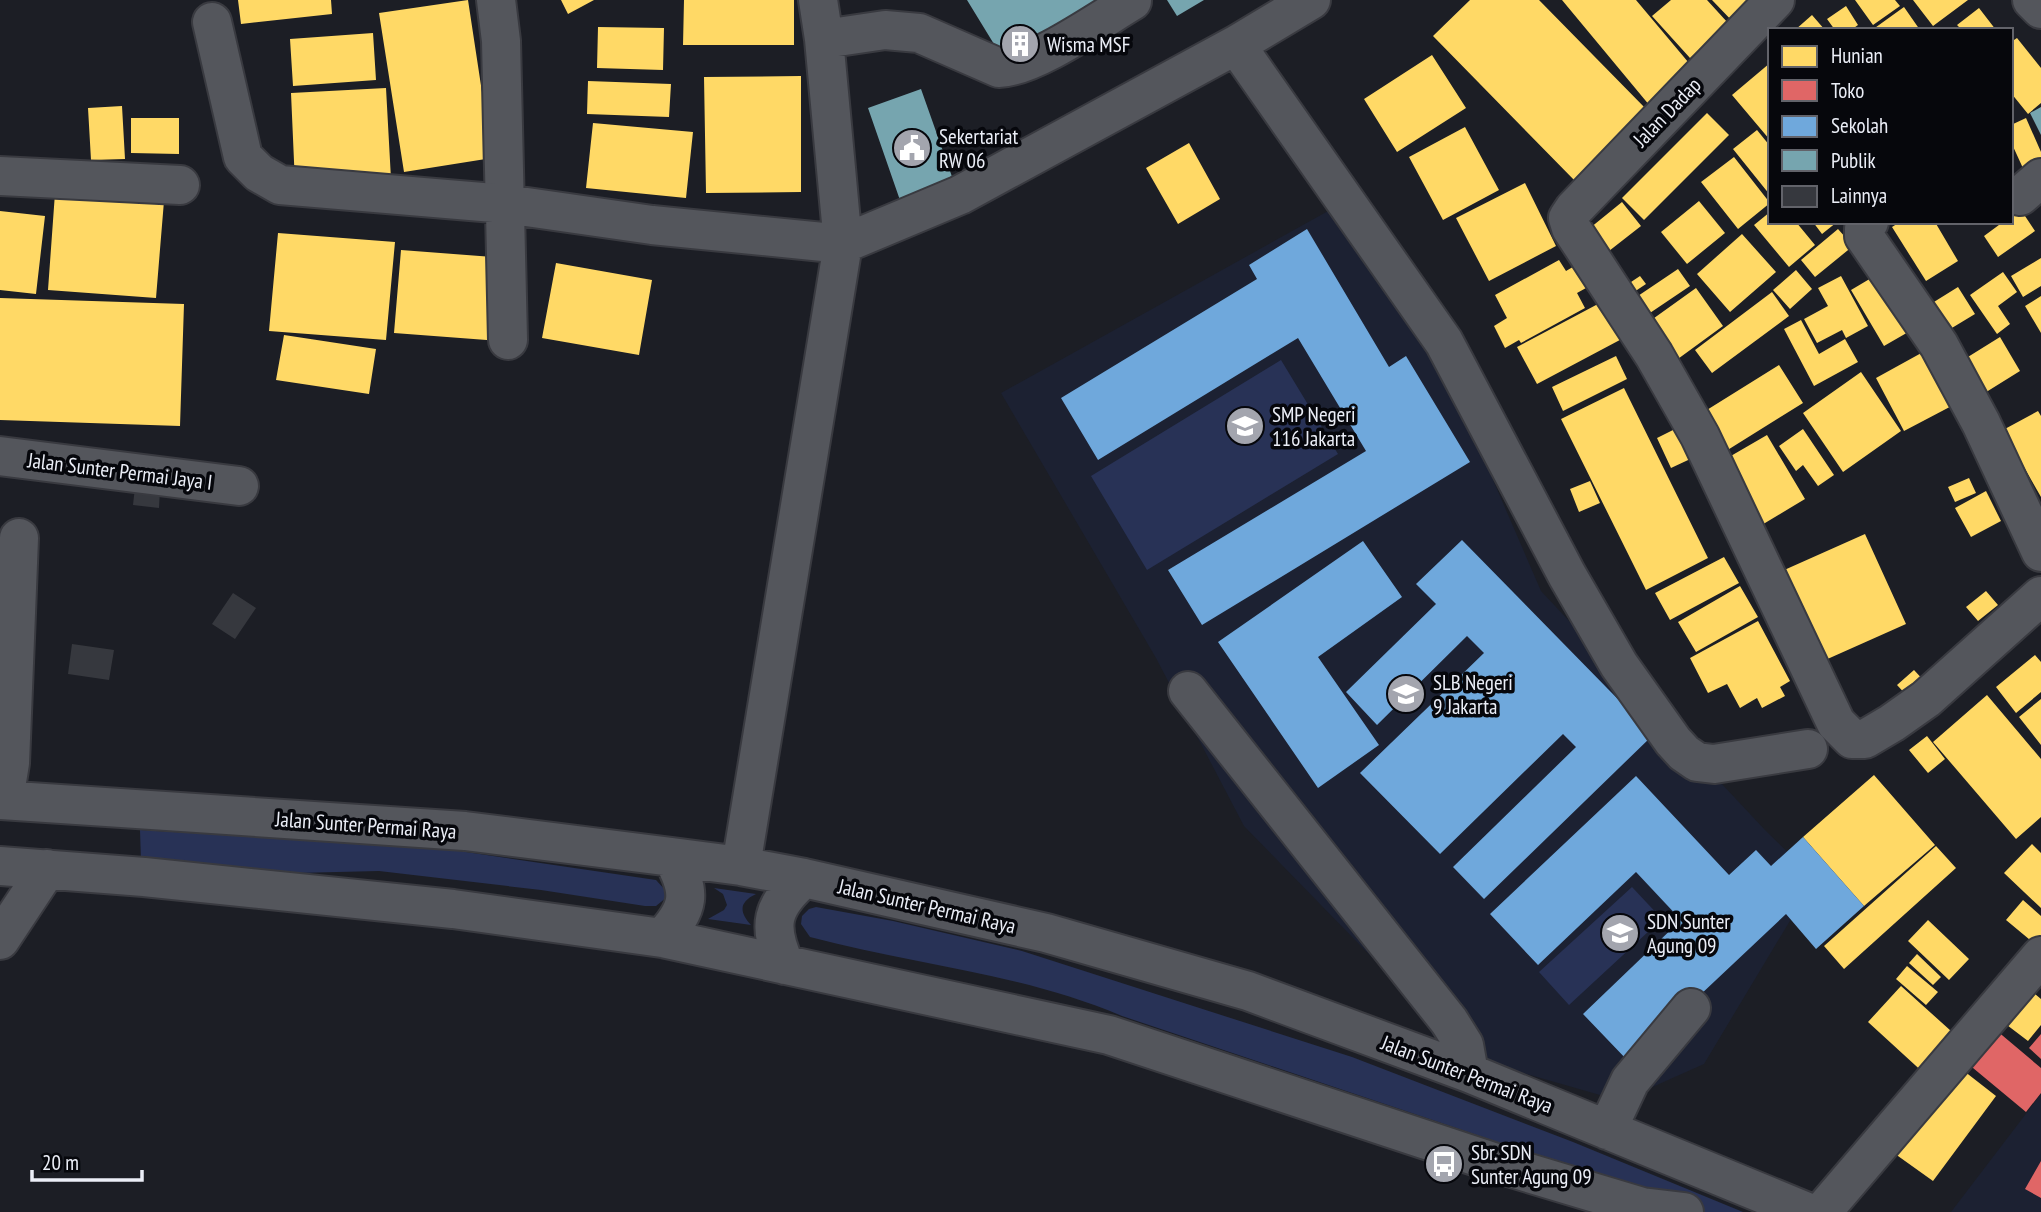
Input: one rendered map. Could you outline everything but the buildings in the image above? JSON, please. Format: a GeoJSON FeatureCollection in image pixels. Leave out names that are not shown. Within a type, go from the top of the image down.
{"type":"FeatureCollection","features":[{"type":"Feature","properties":{"kind":"street"},"geometry":{"type":"LineString","coordinates":[[496,0],[502,41],[508,340]]}},
{"type":"Feature","properties":{"kind":"street"},"geometry":{"type":"LineString","coordinates":[[741,866],[843,244],[818,0]]}},
{"type":"Feature","properties":{"kind":"street"},"geometry":{"type":"LineString","coordinates":[[212,22],[243,157],[259,173],[280,185],[506,204],[652,225],[843,244],[960,195],[1236,45],[1311,0]]}},
{"type":"Feature","properties":{"kind":"street","name":"Jalan Dadap"},"geometry":{"type":"LineString","coordinates":[[1775,0],[1574,209],[1568,218],[1571,228],[1654,355],[1700,436],[1836,723],[1852,738],[1865,739],[1926,698],[2041,596]]}},
{"type":"Feature","properties":{"kind":"street"},"geometry":{"type":"LineString","coordinates":[[2032,0],[2041,9]]}},
{"type":"Feature","properties":{"kind":"street"},"geometry":{"type":"LineString","coordinates":[[824,39],[885,30],[919,33],[999,68],[1013,68],[1132,1]]}},
{"type":"Feature","properties":{"kind":"street"},"geometry":{"type":"LineString","coordinates":[[1236,45],[1444,342],[1593,620],[1619,665],[1673,741],[1697,762],[1714,764],[1808,749]]}},
{"type":"Feature","properties":{"kind":"street"},"geometry":{"type":"LineString","coordinates":[[0,176],[180,185]]}},
{"type":"Feature","properties":{"kind":"street"},"geometry":{"type":"LineString","coordinates":[[1868,224],[1864,236],[1939,345],[1981,423],[2041,552]]}},
{"type":"Feature","properties":{"kind":"street","name":"Jalan Sunter Permai Jaya I"},"geometry":{"type":"LineString","coordinates":[[0,456],[239,486]]}},
{"type":"Feature","properties":{"kind":"street"},"geometry":{"type":"LineString","coordinates":[[2,800],[10,764],[19,538]]}},
{"type":"Feature","properties":{"kind":"street"},"geometry":{"type":"LineString","coordinates":[[1188,691],[1449,1021],[1464,1045],[1469,1073]]}},
{"type":"Feature","properties":{"kind":"street","name":"Jalan Sunter Permai Raya"},"geometry":{"type":"LineString","coordinates":[[2,800],[465,831],[672,857],[804,878],[1046,933],[1248,991],[1469,1073],[1807,1212]]}},
{"type":"Feature","properties":{"kind":"street"},"geometry":{"type":"LineString","coordinates":[[662,938],[679,920],[686,897],[684,878],[672,857]]}},
{"type":"Feature","properties":{"kind":"street"},"geometry":{"type":"LineString","coordinates":[[0,866],[453,909],[662,938],[1110,1035],[1640,1209],[1684,1212]]}},
{"type":"Feature","properties":{"kind":"street"},"geometry":{"type":"LineString","coordinates":[[0,940],[47,869]]}},
{"type":"Feature","properties":{"kind":"street"},"geometry":{"type":"LineString","coordinates":[[785,965],[775,943],[775,916],[784,896],[804,878]]}},
{"type":"Feature","properties":{"kind":"street"},"geometry":{"type":"LineString","coordinates":[[1822,1212],[2041,956]]}},
{"type":"Feature","properties":{"kind":"street"},"geometry":{"type":"LineString","coordinates":[[1607,1130],[1630,1082],[1691,1008]]}},
{"type":"Feature","properties":{"kind":"shaded area"},"geometry":{"type":"Polygon","coordinates":[[[1330,210],[1446,371],[1541,591],[1765,830],[1815,879],[1704,1064],[1621,1101],[1443,1050],[1400,986],[1244,826],[1156,658],[1001,393],[1330,210]]]}},
{"type":"Feature","properties":{"kind":"shaded area"},"geometry":{"type":"Polygon","coordinates":[[[1281,360],[1338,454],[1147,570],[1091,476],[1281,360]]]}},
{"type":"Feature","properties":{"kind":"shaded area"},"geometry":{"type":"Polygon","coordinates":[[[140,830],[439,848],[656,880],[667,892],[667,897],[656,906],[645,906],[541,890],[379,871],[250,874],[141,861],[140,830]]]}},
{"type":"Feature","properties":{"kind":"shaded area"},"geometry":{"type":"Polygon","coordinates":[[[1632,887],[1662,919],[1569,1005],[1539,972],[1632,887]]]}},
{"type":"Feature","properties":{"kind":"shaded area"},"geometry":{"type":"Polygon","coordinates":[[[714,888],[756,894],[746,900],[743,908],[744,916],[751,925],[708,919],[724,910],[727,905],[723,894],[714,888]]]}},
{"type":"Feature","properties":{"kind":"shaded area"},"geometry":{"type":"Polygon","coordinates":[[[816,907],[893,921],[1022,951],[1352,1057],[1573,1142],[1743,1212],[1684,1212],[1492,1140],[1084,1001],[1006,979],[810,937],[801,924],[802,916],[809,909],[816,907]]]}},
{"type":"Feature","properties":{"kind":"shaded area"},"geometry":{"type":"Polygon","coordinates":[[[2041,1094],[2041,1212],[1951,1212],[2041,1094]]]}},
{"type":"Feature","properties":{"kind":"place","name":"Wisma MSF"},"geometry":{"type":"Point","coordinates":[1020,44]}},
{"type":"Feature","properties":{"kind":"place","name":"Sekertariat RW 06"},"geometry":{"type":"Point","coordinates":[912,148]}},
{"type":"Feature","properties":{"kind":"place","name":"SMP Negeri 116 Jakarta"},"geometry":{"type":"Point","coordinates":[1245,426]}},
{"type":"Feature","properties":{"kind":"place","name":"SLB Negeri 9 Jakarta"},"geometry":{"type":"Point","coordinates":[1406,694]}},
{"type":"Feature","properties":{"kind":"place","name":"SDN Sunter Agung 09"},"geometry":{"type":"Point","coordinates":[1620,933]}},
{"type":"Feature","properties":{"kind":"place","name":"Sbr. SDN Sunter Agung 09"},"geometry":{"type":"Point","coordinates":[1444,1164]}}]}
